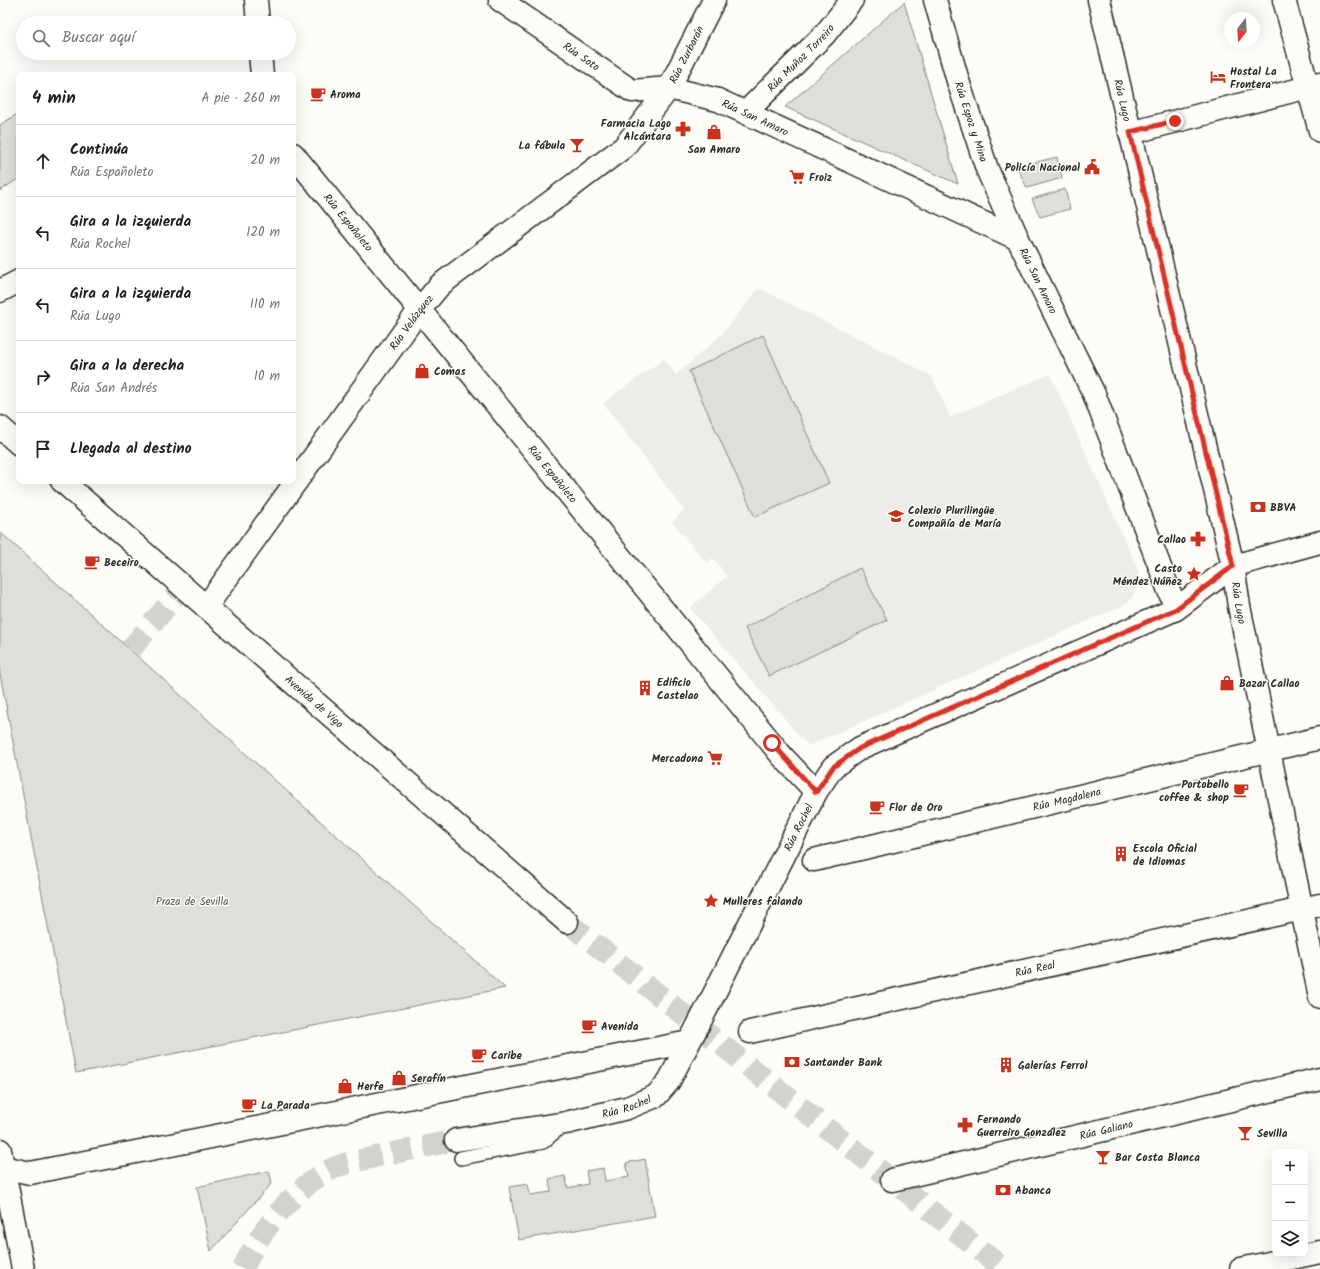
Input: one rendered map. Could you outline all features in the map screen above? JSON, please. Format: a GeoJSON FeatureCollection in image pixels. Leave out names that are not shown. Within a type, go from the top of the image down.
{"type":"FeatureCollection","features":[{"type":"Feature","properties":{"kind":"street"},"geometry":{"type":"LineString","coordinates":[[256,0],[257,16]]}},
{"type":"Feature","properties":{"kind":"street","name":"Rúa Soto"},"geometry":{"type":"LineString","coordinates":[[500,0],[632,91],[669,88]]}},
{"type":"Feature","properties":{"kind":"street","name":"Rúa Zurbarán"},"geometry":{"type":"LineString","coordinates":[[669,88],[714,0]]}},
{"type":"Feature","properties":{"kind":"street","name":"Rúa Muñoz Torreiro"},"geometry":{"type":"LineString","coordinates":[[746,112],[825,34],[852,0]]}},
{"type":"Feature","properties":{"kind":"street","name":"Rúa Espoz y Mina"},"geometry":{"type":"LineString","coordinates":[[935,0],[958,81],[987,169],[1018,239]]}},
{"type":"Feature","properties":{"kind":"street","name":"Rúa Lugo"},"geometry":{"type":"LineString","coordinates":[[1099,0],[1233,566],[1269,750],[1311,907],[1320,997]]}},
{"type":"Feature","properties":{"kind":"street"},"geometry":{"type":"LineString","coordinates":[[1284,0],[1314,85],[1320,131]]}},
{"type":"Feature","properties":{"kind":"street"},"geometry":{"type":"LineString","coordinates":[[261,60],[262,72]]}},
{"type":"Feature","properties":{"kind":"street"},"geometry":{"type":"LineString","coordinates":[[1130,132],[1314,85]]}},
{"type":"Feature","properties":{"kind":"street","name":"Rúa San Amaro"},"geometry":{"type":"LineString","coordinates":[[669,88],[718,100],[746,112],[1018,239],[1094,394],[1176,609]]}},
{"type":"Feature","properties":{"kind":"street","name":"Rúa Velázquez"},"geometry":{"type":"LineString","coordinates":[[296,482],[420,309],[440,285],[624,147],[669,88]]}},
{"type":"Feature","properties":{"kind":"street","name":"Rúa Españoleto"},"geometry":{"type":"LineString","coordinates":[[296,158],[782,756],[816,792]]}},
{"type":"Feature","properties":{"kind":"street"},"geometry":{"type":"LineString","coordinates":[[0,291],[16,283]]}},
{"type":"Feature","properties":{"kind":"street","name":"Avenida de Vigo"},"geometry":{"type":"LineString","coordinates":[[65,484],[567,922]]}},
{"type":"Feature","properties":{"kind":"street","name":"Rúa Velázquez"},"geometry":{"type":"LineString","coordinates":[[206,607],[294,484]]}},
{"type":"Feature","properties":{"kind":"street"},"geometry":{"type":"LineString","coordinates":[[1233,566],[1320,542]]}},
{"type":"Feature","properties":{"kind":"street","name":"Rúa Rochel"},"geometry":{"type":"LineString","coordinates":[[459,1149],[627,1108],[656,1096],[669,1081],[816,792],[833,767],[860,748],[1176,609],[1233,566]]}},
{"type":"Feature","properties":{"kind":"street","name":"Rúa Magdalena"},"geometry":{"type":"LineString","coordinates":[[814,860],[1320,738]]}},
{"type":"Feature","properties":{"kind":"street","name":"Rúa Real"},"geometry":{"type":"LineString","coordinates":[[750,1032],[1311,907]]}},
{"type":"Feature","properties":{"kind":"street"},"geometry":{"type":"LineString","coordinates":[[2,1159],[30,1173],[689,1042]]}},
{"type":"Feature","properties":{"kind":"street","name":"Rúa Galiano"},"geometry":{"type":"LineString","coordinates":[[892,1180],[1320,1079]]}},
{"type":"Feature","properties":{"kind":"street"},"geometry":{"type":"LineString","coordinates":[[2,1159],[23,1269]]}},
{"type":"Feature","properties":{"kind":"street"},"geometry":{"type":"LineString","coordinates":[[1241,1269],[1320,1252]]}},
{"type":"Feature","properties":{"kind":"shaded area","name":"Colexio Plurilingüe Compañía de María"},"geometry":{"type":"Polygon","coordinates":[[[759,288],[932,376],[950,417],[1050,374],[1138,570],[1140,582],[1131,599],[1124,605],[808,746],[690,608],[727,576],[713,558],[707,563],[672,522],[684,510],[603,403],[664,359],[676,375],[723,333],[759,288]]]}},
{"type":"Feature","properties":{"kind":"green space"},"geometry":{"type":"Polygon","coordinates":[[[904,2],[958,184],[785,107],[904,2]]]}},
{"type":"Feature","properties":{"kind":"green space"},"geometry":{"type":"Polygon","coordinates":[[[16,115],[16,180],[0,191],[0,125],[16,115]]]}},
{"type":"Feature","properties":{"kind":"green space"},"geometry":{"type":"Polygon","coordinates":[[[1057,157],[1062,178],[1027,188],[1017,167],[1057,157]]]}},
{"type":"Feature","properties":{"kind":"green space"},"geometry":{"type":"Polygon","coordinates":[[[1065,189],[1070,209],[1040,217],[1032,199],[1065,189]]]}},
{"type":"Feature","properties":{"kind":"green space"},"geometry":{"type":"Polygon","coordinates":[[[763,335],[829,483],[755,517],[689,371],[763,335]]]}},
{"type":"Feature","properties":{"kind":"green space","name":"Praza de Sevilla"},"geometry":{"type":"Polygon","coordinates":[[[0,532],[505,988],[76,1073],[0,674],[0,532]]]}},
{"type":"Feature","properties":{"kind":"green space"},"geometry":{"type":"Polygon","coordinates":[[[860,568],[887,620],[769,676],[745,628],[860,568]]]}},
{"type":"Feature","properties":{"kind":"green space"},"geometry":{"type":"Polygon","coordinates":[[[645,1159],[655,1216],[519,1240],[509,1187],[528,1184],[530,1195],[551,1192],[549,1179],[565,1176],[568,1188],[588,1184],[586,1171],[603,1168],[605,1181],[629,1177],[626,1163],[645,1159]]]}},
{"type":"Feature","properties":{"kind":"green space"},"geometry":{"type":"Polygon","coordinates":[[[269,1171],[272,1183],[211,1251],[197,1187],[269,1171]]]}},
{"type":"Feature","properties":{"kind":"tunnel"},"geometry":{"type":"LineString","coordinates":[[131,649],[183,587]]}},
{"type":"Feature","properties":{"kind":"tunnel"},"geometry":{"type":"LineString","coordinates":[[567,922],[1004,1269]]}},
{"type":"Feature","properties":{"kind":"tunnel"},"geometry":{"type":"LineString","coordinates":[[243,1269],[250,1254],[271,1222],[284,1207],[313,1180],[344,1164],[456,1140]]}},
{"type":"Feature","properties":{"kind":"place","name":"Hostal La Frontera"},"geometry":{"type":"Point","coordinates":[1218,77]}},
{"type":"Feature","properties":{"kind":"place","name":"Aroma"},"geometry":{"type":"Point","coordinates":[318,94]}},
{"type":"Feature","properties":{"kind":"place","name":"Farmacia Lago Alcántara"},"geometry":{"type":"Point","coordinates":[683,129]}},
{"type":"Feature","properties":{"kind":"place","name":"San Amaro"},"geometry":{"type":"Point","coordinates":[714,132]}},
{"type":"Feature","properties":{"kind":"place","name":"La fábula"},"geometry":{"type":"Point","coordinates":[577,145]}},
{"type":"Feature","properties":{"kind":"place","name":"Policía Nacional"},"geometry":{"type":"Point","coordinates":[1092,167]}},
{"type":"Feature","properties":{"kind":"place","name":"Froiz"},"geometry":{"type":"Point","coordinates":[797,177]}},
{"type":"Feature","properties":{"kind":"place","name":"Comas"},"geometry":{"type":"Point","coordinates":[422,371]}},
{"type":"Feature","properties":{"kind":"place","name":"BBVA"},"geometry":{"type":"Point","coordinates":[1258,507]}},
{"type":"Feature","properties":{"kind":"place","name":"Colexio Plurilingüe Compañía de María"},"geometry":{"type":"Point","coordinates":[896,516]}},
{"type":"Feature","properties":{"kind":"place","name":"Callao"},"geometry":{"type":"Point","coordinates":[1198,539]}},
{"type":"Feature","properties":{"kind":"place","name":"Beceiro"},"geometry":{"type":"Point","coordinates":[92,562]}},
{"type":"Feature","properties":{"kind":"place","name":"Casto Méndez Núñez"},"geometry":{"type":"Point","coordinates":[1194,574]}},
{"type":"Feature","properties":{"kind":"place","name":"Bazar Callao"},"geometry":{"type":"Point","coordinates":[1227,683]}},
{"type":"Feature","properties":{"kind":"place","name":"Edificio Castelao"},"geometry":{"type":"Point","coordinates":[645,688]}},
{"type":"Feature","properties":{"kind":"place","name":"Mercadona"},"geometry":{"type":"Point","coordinates":[715,758]}},
{"type":"Feature","properties":{"kind":"place","name":"Portobello coffee & shop"},"geometry":{"type":"Point","coordinates":[1241,790]}},
{"type":"Feature","properties":{"kind":"place","name":"Flor de Oro"},"geometry":{"type":"Point","coordinates":[877,807]}},
{"type":"Feature","properties":{"kind":"place","name":"Escola Oficial de Idiomas"},"geometry":{"type":"Point","coordinates":[1121,854]}},
{"type":"Feature","properties":{"kind":"place","name":"Mulleres falando"},"geometry":{"type":"Point","coordinates":[711,901]}},
{"type":"Feature","properties":{"kind":"place","name":"Avenida"},"geometry":{"type":"Point","coordinates":[589,1026]}},
{"type":"Feature","properties":{"kind":"place","name":"Caribe"},"geometry":{"type":"Point","coordinates":[479,1055]}},
{"type":"Feature","properties":{"kind":"place","name":"Santander Bank"},"geometry":{"type":"Point","coordinates":[792,1062]}},
{"type":"Feature","properties":{"kind":"place","name":"Galerías Ferrol"},"geometry":{"type":"Point","coordinates":[1006,1065]}},
{"type":"Feature","properties":{"kind":"place","name":"Serafín"},"geometry":{"type":"Point","coordinates":[399,1078]}},
{"type":"Feature","properties":{"kind":"place","name":"Herfe"},"geometry":{"type":"Point","coordinates":[345,1086]}},
{"type":"Feature","properties":{"kind":"place","name":"La Parada"},"geometry":{"type":"Point","coordinates":[249,1105]}},
{"type":"Feature","properties":{"kind":"place","name":"Fernando Guerreiro González"},"geometry":{"type":"Point","coordinates":[965,1125]}},
{"type":"Feature","properties":{"kind":"place","name":"Sevilla"},"geometry":{"type":"Point","coordinates":[1245,1133]}},
{"type":"Feature","properties":{"kind":"place","name":"Bar Costa Blanca"},"geometry":{"type":"Point","coordinates":[1103,1157]}},
{"type":"Feature","properties":{"kind":"place","name":"Abanca"},"geometry":{"type":"Point","coordinates":[1003,1190]}},
{"type":"Feature","properties":{"kind":"route"},"geometry":{"type":"LineString","coordinates":[[772,743],[782,756],[816,792],[833,767],[860,748],[1176,609],[1233,566],[1130,132],[1175,121]]}}]}
